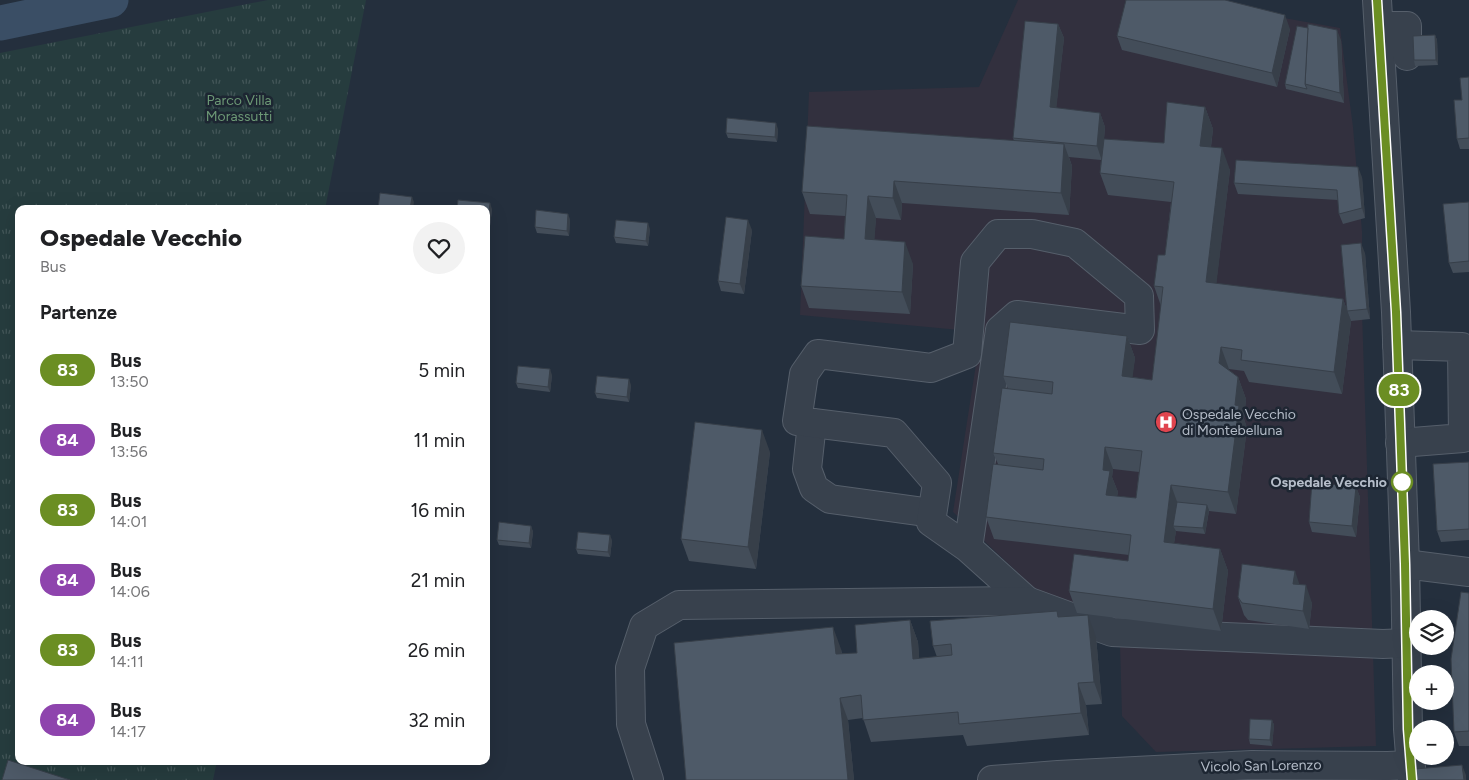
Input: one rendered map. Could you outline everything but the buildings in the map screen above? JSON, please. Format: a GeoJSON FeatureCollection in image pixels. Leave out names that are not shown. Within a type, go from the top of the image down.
{"type":"FeatureCollection","features":[{"type":"Feature","properties":{"kind":"street"},"geometry":{"type":"LineString","coordinates":[[1375,7],[1407,26],[1407,56]]}},
{"type":"Feature","properties":{"kind":"street"},"geometry":{"type":"LineString","coordinates":[[1375,7],[1397,346],[1405,564],[1408,729],[1411,772]]}},
{"type":"Feature","properties":{"kind":"street"},"geometry":{"type":"LineString","coordinates":[[968,548],[1000,330],[1017,315],[1140,330],[1139,296],[1075,243],[1032,234],[998,234],[975,262],[967,354],[931,368],[818,354],[804,374],[797,421],[894,433],[937,484],[931,522],[968,548],[1027,601]]}},
{"type":"Feature","properties":{"kind":"street"},"geometry":{"type":"LineString","coordinates":[[968,339],[998,344]]}},
{"type":"Feature","properties":{"kind":"street"},"geometry":{"type":"LineString","coordinates":[[1397,346],[1462,347],[1463,438],[1400,443]]}},
{"type":"Feature","properties":{"kind":"street"},"geometry":{"type":"LineString","coordinates":[[812,423],[807,469],[814,488],[830,499],[932,512]]}},
{"type":"Feature","properties":{"kind":"street"},"geometry":{"type":"LineString","coordinates":[[1405,564],[1469,572]]}},
{"type":"Feature","properties":{"kind":"street"},"geometry":{"type":"LineString","coordinates":[[649,780],[631,724],[630,668],[644,626],[679,605],[1027,601],[1112,632],[1383,644],[1406,643]]}},
{"type":"Feature","properties":{"kind":"street","name":"Vicolo San Lorenzo"},"geometry":{"type":"LineString","coordinates":[[992,780],[1252,764],[1388,766],[1411,772]]}},
{"type":"Feature","properties":{"kind":"shaded area","name":"Ospedale Vecchio di Montebelluna"},"geometry":{"type":"Polygon","coordinates":[[[1018,0],[1203,0],[1217,6],[1340,28],[1353,127],[1362,231],[1362,311],[1376,746],[1156,752],[1122,716],[1120,645],[1076,627],[953,512],[981,332],[800,315],[809,92],[979,87],[1018,0]]]}},
{"type":"Feature","properties":{"kind":"green space","name":"Parco Villa Morassutti"},"geometry":{"type":"Polygon","coordinates":[[[268,0],[366,0],[326,205],[15,205],[15,765],[216,765],[213,780],[0,780],[0,53],[268,0]]]}},
{"type":"Feature","properties":{"kind":"waterway"},"geometry":{"type":"LineString","coordinates":[[0,23],[111,0]]}},
{"type":"Feature","properties":{"kind":"bus line","name":"83"},"geometry":{"type":"LineString","coordinates":[[1377,0],[1396,312],[1405,564],[1408,729],[1412,780]]}},
{"type":"Feature","properties":{"kind":"place","name":"Ospedale Vecchio di Montebelluna"},"geometry":{"type":"Point","coordinates":[1166,422]}},
{"type":"Feature","properties":{"kind":"place","name":"Ospedale Vecchio"},"geometry":{"type":"Point","coordinates":[1402,482]}}]}
